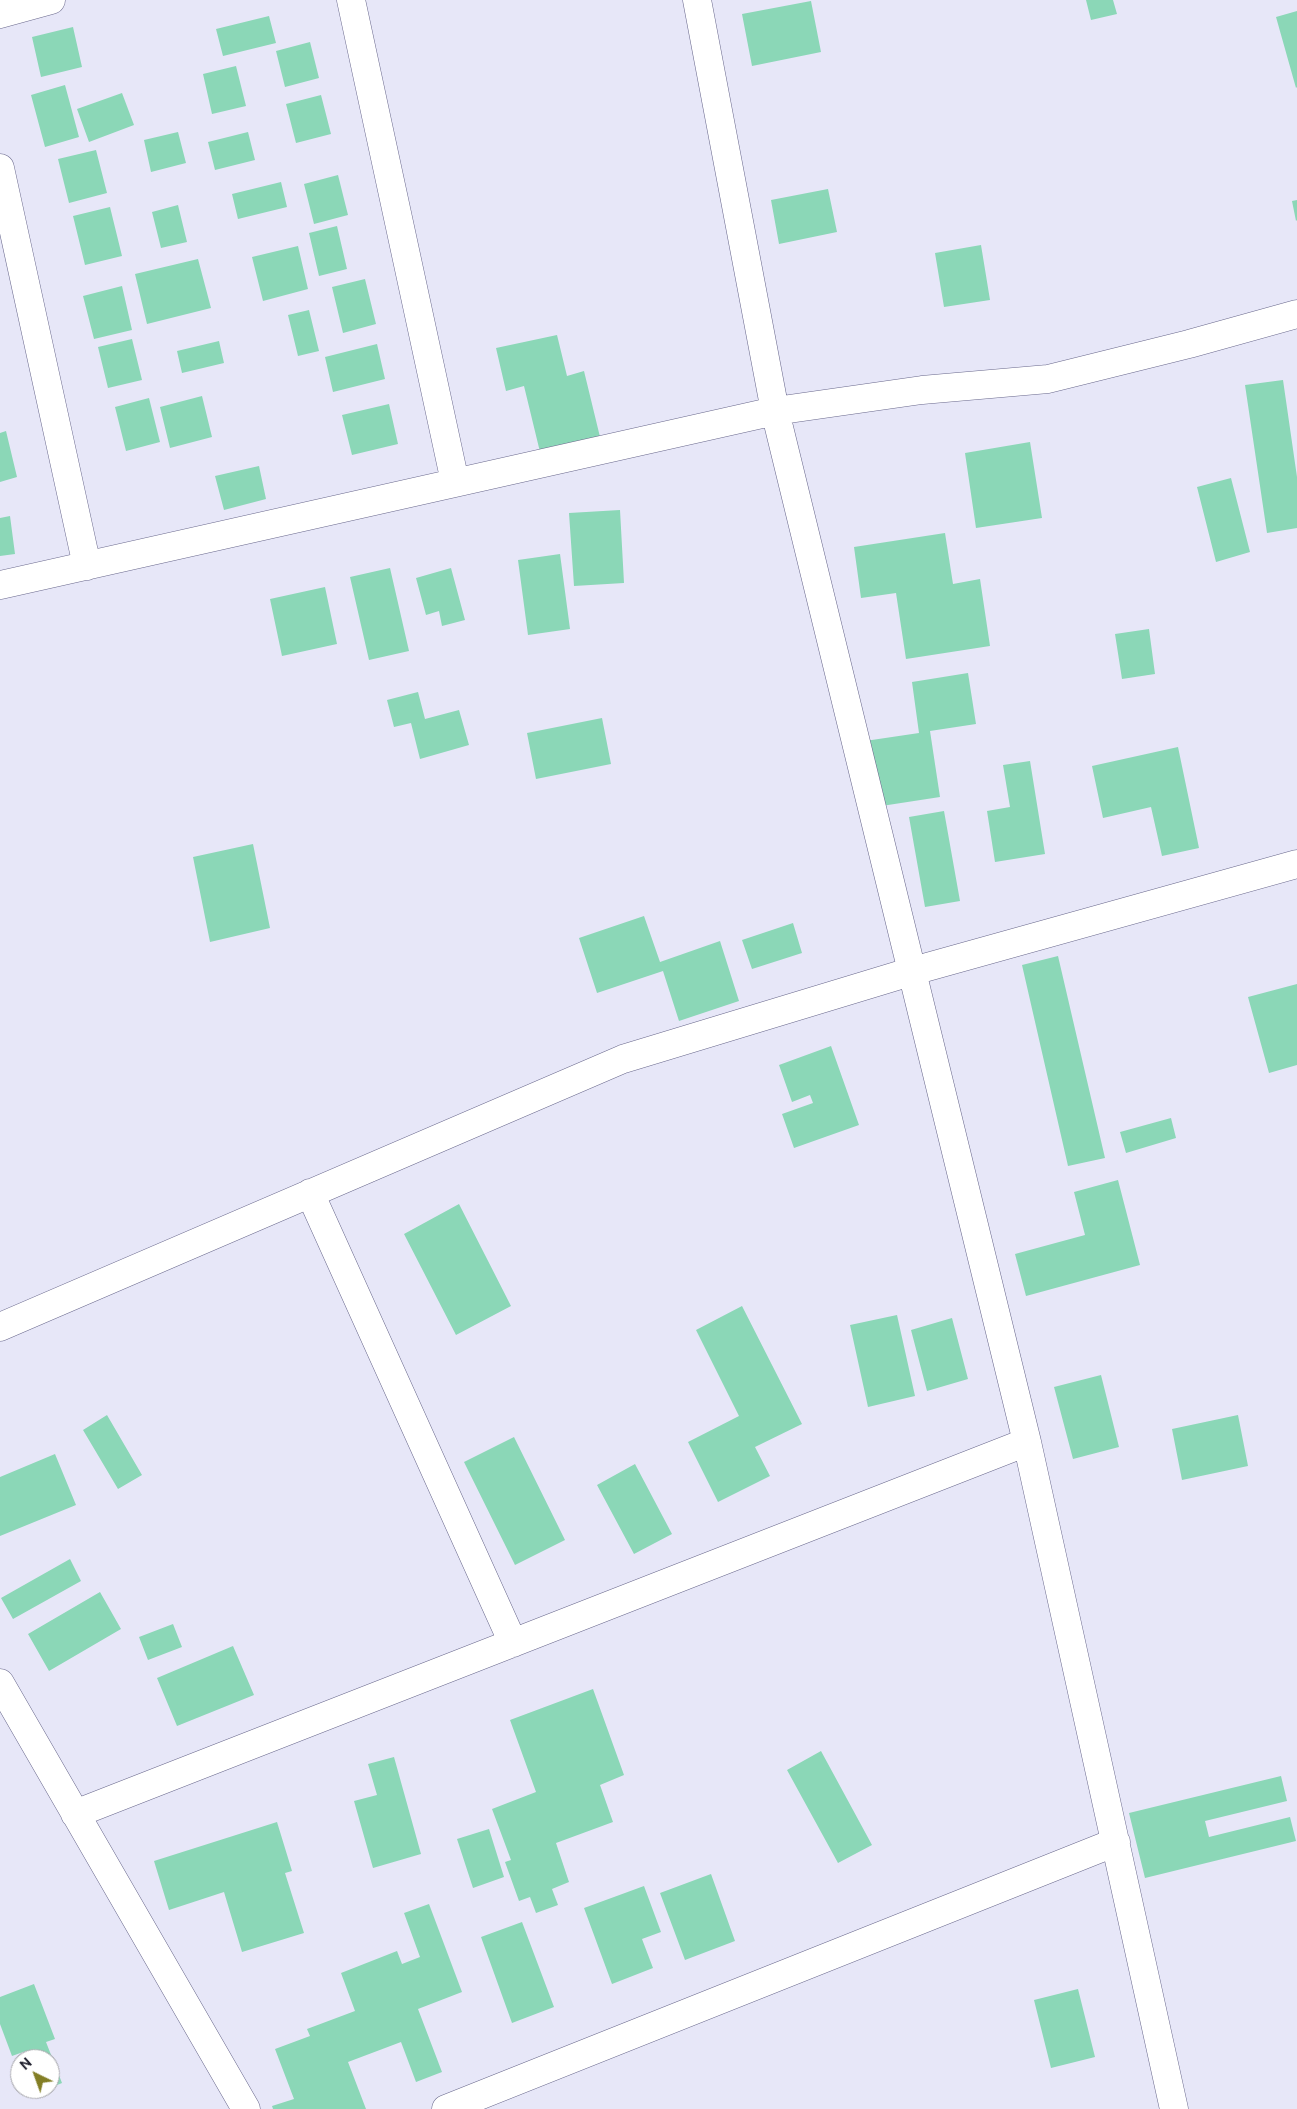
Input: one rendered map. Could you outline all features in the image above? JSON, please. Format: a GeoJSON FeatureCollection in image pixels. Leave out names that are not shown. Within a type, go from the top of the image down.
{"type":"FeatureCollection","features":[{"type":"Feature","properties":{"kind":"street"},"geometry":{"type":"LineString","coordinates":[[0,14],[51,0]]}},
{"type":"Feature","properties":{"kind":"street"},"geometry":{"type":"LineString","coordinates":[[351,0],[455,482]]}},
{"type":"Feature","properties":{"kind":"street"},"geometry":{"type":"LineString","coordinates":[[697,0],[775,411],[1027,1442],[1174,2109]]}},
{"type":"Feature","properties":{"kind":"street"},"geometry":{"type":"LineString","coordinates":[[0,168],[87,566]]}},
{"type":"Feature","properties":{"kind":"street"},"geometry":{"type":"LineString","coordinates":[[0,585],[775,411],[922,390],[1048,379],[1189,344],[1297,314]]}},
{"type":"Feature","properties":{"kind":"street"},"geometry":{"type":"LineString","coordinates":[[0,1327],[623,1058],[912,971],[1297,864]]}},
{"type":"Feature","properties":{"kind":"street"},"geometry":{"type":"LineString","coordinates":[[310,1193],[513,1643]]}},
{"type":"Feature","properties":{"kind":"street"},"geometry":{"type":"LineString","coordinates":[[75,1814],[1027,1442]]}},
{"type":"Feature","properties":{"kind":"street"},"geometry":{"type":"LineString","coordinates":[[0,1683],[246,2109]]}},
{"type":"Feature","properties":{"kind":"street"},"geometry":{"type":"LineString","coordinates":[[446,2109],[1116,1842]]}},
{"type":"Feature","properties":{"kind":"building"},"geometry":{"type":"Polygon","coordinates":[[[1086,0],[1113,0],[1117,14],[1091,20],[1086,0]]]}},
{"type":"Feature","properties":{"kind":"building"},"geometry":{"type":"Polygon","coordinates":[[[811,1],[821,52],[752,66],[742,14],[811,1]]]}},
{"type":"Feature","properties":{"kind":"building"},"geometry":{"type":"Polygon","coordinates":[[[1297,11],[1297,87],[1296,88],[1276,17],[1297,11]]]}},
{"type":"Feature","properties":{"kind":"building"},"geometry":{"type":"Polygon","coordinates":[[[269,16],[276,43],[223,56],[216,29],[269,16]]]}},
{"type":"Feature","properties":{"kind":"building"},"geometry":{"type":"Polygon","coordinates":[[[73,27],[82,67],[41,77],[32,37],[73,27]]]}},
{"type":"Feature","properties":{"kind":"building"},"geometry":{"type":"Polygon","coordinates":[[[310,42],[319,78],[285,87],[276,51],[310,42]]]}},
{"type":"Feature","properties":{"kind":"building"},"geometry":{"type":"Polygon","coordinates":[[[236,66],[246,106],[212,114],[203,74],[236,66]]]}},
{"type":"Feature","properties":{"kind":"building"},"geometry":{"type":"Polygon","coordinates":[[[65,85],[79,137],[45,147],[31,95],[65,85]]]}},
{"type":"Feature","properties":{"kind":"building"},"geometry":{"type":"Polygon","coordinates":[[[122,93],[134,125],[89,142],[77,109],[122,93]]]}},
{"type":"Feature","properties":{"kind":"building"},"geometry":{"type":"Polygon","coordinates":[[[321,95],[331,134],[296,143],[286,104],[321,95]]]}},
{"type":"Feature","properties":{"kind":"building"},"geometry":{"type":"Polygon","coordinates":[[[178,132],[186,163],[151,172],[144,140],[178,132]]]}},
{"type":"Feature","properties":{"kind":"building"},"geometry":{"type":"Polygon","coordinates":[[[248,132],[255,160],[215,170],[208,142],[248,132]]]}},
{"type":"Feature","properties":{"kind":"building"},"geometry":{"type":"Polygon","coordinates":[[[96,150],[107,193],[69,203],[58,159],[96,150]]]}},
{"type":"Feature","properties":{"kind":"building"},"geometry":{"type":"Polygon","coordinates":[[[338,175],[348,215],[314,224],[304,184],[338,175]]]}},
{"type":"Feature","properties":{"kind":"building"},"geometry":{"type":"Polygon","coordinates":[[[281,182],[287,207],[238,219],[232,194],[281,182]]]}},
{"type":"Feature","properties":{"kind":"building"},"geometry":{"type":"Polygon","coordinates":[[[828,189],[837,232],[779,244],[771,200],[828,189]]]}},
{"type":"Feature","properties":{"kind":"building"},"geometry":{"type":"Polygon","coordinates":[[[1297,200],[1297,220],[1296,221],[1292,201],[1297,200]]]}},
{"type":"Feature","properties":{"kind":"building"},"geometry":{"type":"Polygon","coordinates":[[[178,205],[187,242],[161,248],[152,212],[178,205]]]}},
{"type":"Feature","properties":{"kind":"building"},"geometry":{"type":"Polygon","coordinates":[[[110,207],[122,256],[85,265],[73,216],[110,207]]]}},
{"type":"Feature","properties":{"kind":"building"},"geometry":{"type":"Polygon","coordinates":[[[337,226],[347,269],[319,276],[309,233],[337,226]]]}},
{"type":"Feature","properties":{"kind":"building"},"geometry":{"type":"Polygon","coordinates":[[[981,245],[990,300],[944,307],[935,253],[981,245]]]}},
{"type":"Feature","properties":{"kind":"building"},"geometry":{"type":"Polygon","coordinates":[[[298,246],[308,289],[263,301],[252,257],[298,246]]]}},
{"type":"Feature","properties":{"kind":"building"},"geometry":{"type":"Polygon","coordinates":[[[198,259],[211,308],[147,324],[135,274],[198,259]]]}},
{"type":"Feature","properties":{"kind":"building"},"geometry":{"type":"Polygon","coordinates":[[[365,279],[376,324],[343,333],[332,287],[365,279]]]}},
{"type":"Feature","properties":{"kind":"building"},"geometry":{"type":"Polygon","coordinates":[[[122,286],[132,330],[94,339],[83,296],[122,286]]]}},
{"type":"Feature","properties":{"kind":"building"},"geometry":{"type":"Polygon","coordinates":[[[309,310],[319,351],[298,356],[288,315],[309,310]]]}},
{"type":"Feature","properties":{"kind":"building"},"geometry":{"type":"Polygon","coordinates":[[[557,335],[567,376],[584,371],[600,437],[540,452],[524,386],[506,391],[496,348],[557,335]]]}},
{"type":"Feature","properties":{"kind":"building"},"geometry":{"type":"Polygon","coordinates":[[[132,339],[142,380],[108,388],[98,347],[132,339]]]}},
{"type":"Feature","properties":{"kind":"building"},"geometry":{"type":"Polygon","coordinates":[[[219,341],[224,363],[182,373],[177,351],[219,341]]]}},
{"type":"Feature","properties":{"kind":"building"},"geometry":{"type":"Polygon","coordinates":[[[377,344],[385,379],[333,392],[325,357],[377,344]]]}},
{"type":"Feature","properties":{"kind":"building"},"geometry":{"type":"Polygon","coordinates":[[[1283,380],[1297,477],[1297,528],[1267,533],[1245,385],[1283,380]]]}},
{"type":"Feature","properties":{"kind":"building"},"geometry":{"type":"Polygon","coordinates":[[[202,396],[212,437],[170,448],[160,407],[202,396]]]}},
{"type":"Feature","properties":{"kind":"building"},"geometry":{"type":"Polygon","coordinates":[[[149,398],[160,442],[126,451],[115,407],[149,398]]]}},
{"type":"Feature","properties":{"kind":"building"},"geometry":{"type":"Polygon","coordinates":[[[389,404],[398,444],[352,455],[342,415],[389,404]]]}},
{"type":"Feature","properties":{"kind":"building"},"geometry":{"type":"Polygon","coordinates":[[[6,431],[17,477],[0,482],[0,433],[6,431]]]}},
{"type":"Feature","properties":{"kind":"building"},"geometry":{"type":"Polygon","coordinates":[[[1030,442],[1042,518],[976,528],[965,453],[1030,442]]]}},
{"type":"Feature","properties":{"kind":"building"},"geometry":{"type":"Polygon","coordinates":[[[259,466],[266,499],[224,510],[215,476],[259,466]]]}},
{"type":"Feature","properties":{"kind":"building"},"geometry":{"type":"Polygon","coordinates":[[[1231,478],[1250,552],[1216,562],[1197,487],[1231,478]]]}},
{"type":"Feature","properties":{"kind":"building"},"geometry":{"type":"Polygon","coordinates":[[[620,510],[624,583],[574,586],[569,513],[620,510]]]}},
{"type":"Feature","properties":{"kind":"building"},"geometry":{"type":"Polygon","coordinates":[[[10,516],[15,554],[0,556],[0,518],[10,516]]]}},
{"type":"Feature","properties":{"kind":"building"},"geometry":{"type":"Polygon","coordinates":[[[945,533],[953,584],[980,579],[990,646],[906,659],[896,593],[861,598],[854,547],[945,533]]]}},
{"type":"Feature","properties":{"kind":"building"},"geometry":{"type":"Polygon","coordinates":[[[560,554],[570,629],[528,635],[518,560],[560,554]]]}},
{"type":"Feature","properties":{"kind":"building"},"geometry":{"type":"Polygon","coordinates":[[[390,568],[409,651],[369,660],[350,577],[390,568]]]}},
{"type":"Feature","properties":{"kind":"building"},"geometry":{"type":"Polygon","coordinates":[[[451,568],[465,620],[442,626],[439,611],[426,615],[416,578],[451,568]]]}},
{"type":"Feature","properties":{"kind":"building"},"geometry":{"type":"Polygon","coordinates":[[[325,587],[337,644],[282,656],[270,599],[325,587]]]}},
{"type":"Feature","properties":{"kind":"building"},"geometry":{"type":"Polygon","coordinates":[[[1149,629],[1155,674],[1122,679],[1115,634],[1149,629]]]}},
{"type":"Feature","properties":{"kind":"building"},"geometry":{"type":"Polygon","coordinates":[[[968,673],[976,724],[930,731],[940,797],[875,807],[865,741],[919,733],[912,682],[968,673]]]}},
{"type":"Feature","properties":{"kind":"building"},"geometry":{"type":"Polygon","coordinates":[[[418,692],[425,719],[459,710],[469,745],[420,759],[411,723],[394,727],[387,700],[418,692]]]}},
{"type":"Feature","properties":{"kind":"building"},"geometry":{"type":"Polygon","coordinates":[[[602,718],[611,764],[536,779],[527,733],[602,718]]]}},
{"type":"Feature","properties":{"kind":"building"},"geometry":{"type":"Polygon","coordinates":[[[1178,747],[1199,848],[1162,856],[1151,807],[1103,818],[1092,766],[1178,747]]]}},
{"type":"Feature","properties":{"kind":"building"},"geometry":{"type":"Polygon","coordinates":[[[1030,761],[1045,854],[995,862],[987,811],[1010,807],[1003,765],[1030,761]]]}},
{"type":"Feature","properties":{"kind":"building"},"geometry":{"type":"Polygon","coordinates":[[[944,811],[960,901],[925,907],[909,817],[944,811]]]}},
{"type":"Feature","properties":{"kind":"building"},"geometry":{"type":"Polygon","coordinates":[[[253,844],[270,928],[210,942],[193,857],[253,844]]]}},
{"type":"Feature","properties":{"kind":"building"},"geometry":{"type":"Polygon","coordinates":[[[644,916],[660,962],[720,941],[739,1001],[679,1021],[663,971],[597,993],[579,938],[644,916]]]}},
{"type":"Feature","properties":{"kind":"building"},"geometry":{"type":"Polygon","coordinates":[[[793,923],[802,953],[752,969],[742,940],[793,923]]]}},
{"type":"Feature","properties":{"kind":"building"},"geometry":{"type":"Polygon","coordinates":[[[1058,956],[1105,1158],[1068,1166],[1022,965],[1058,956]]]}},
{"type":"Feature","properties":{"kind":"building"},"geometry":{"type":"Polygon","coordinates":[[[1297,984],[1297,1065],[1269,1073],[1248,997],[1297,984]]]}},
{"type":"Feature","properties":{"kind":"building"},"geometry":{"type":"Polygon","coordinates":[[[831,1046],[859,1125],[794,1148],[782,1114],[813,1103],[810,1095],[792,1102],[779,1065],[831,1046]]]}},
{"type":"Feature","properties":{"kind":"building"},"geometry":{"type":"Polygon","coordinates":[[[1171,1118],[1176,1138],[1126,1153],[1120,1132],[1171,1118]]]}},
{"type":"Feature","properties":{"kind":"building"},"geometry":{"type":"Polygon","coordinates":[[[1118,1180],[1140,1265],[1026,1296],[1015,1254],[1085,1235],[1074,1192],[1118,1180]]]}},
{"type":"Feature","properties":{"kind":"building"},"geometry":{"type":"Polygon","coordinates":[[[459,1204],[511,1306],[456,1335],[404,1234],[459,1204]]]}},
{"type":"Feature","properties":{"kind":"building"},"geometry":{"type":"Polygon","coordinates":[[[742,1306],[802,1424],[755,1447],[770,1476],[718,1502],[688,1442],[739,1416],[696,1330],[742,1306]]]}},
{"type":"Feature","properties":{"kind":"building"},"geometry":{"type":"Polygon","coordinates":[[[897,1315],[915,1396],[868,1407],[850,1325],[897,1315]]]}},
{"type":"Feature","properties":{"kind":"building"},"geometry":{"type":"Polygon","coordinates":[[[952,1318],[968,1379],[927,1391],[911,1330],[952,1318]]]}},
{"type":"Feature","properties":{"kind":"building"},"geometry":{"type":"Polygon","coordinates":[[[1101,1375],[1119,1447],[1073,1459],[1054,1387],[1101,1375]]]}},
{"type":"Feature","properties":{"kind":"building"},"geometry":{"type":"Polygon","coordinates":[[[107,1415],[142,1475],[118,1489],[83,1430],[107,1415]]]}},
{"type":"Feature","properties":{"kind":"building"},"geometry":{"type":"Polygon","coordinates":[[[1238,1415],[1248,1466],[1182,1480],[1172,1429],[1238,1415]]]}},
{"type":"Feature","properties":{"kind":"building"},"geometry":{"type":"Polygon","coordinates":[[[514,1437],[565,1540],[515,1565],[464,1462],[514,1437]]]}},
{"type":"Feature","properties":{"kind":"building"},"geometry":{"type":"Polygon","coordinates":[[[55,1454],[76,1505],[0,1536],[0,1477],[55,1454]]]}},
{"type":"Feature","properties":{"kind":"building"},"geometry":{"type":"Polygon","coordinates":[[[635,1464],[672,1534],[634,1554],[597,1485],[635,1464]]]}},
{"type":"Feature","properties":{"kind":"building"},"geometry":{"type":"Polygon","coordinates":[[[70,1559],[81,1581],[13,1619],[1,1598],[70,1559]]]}},
{"type":"Feature","properties":{"kind":"building"},"geometry":{"type":"Polygon","coordinates":[[[100,1592],[121,1629],[49,1671],[28,1634],[100,1592]]]}},
{"type":"Feature","properties":{"kind":"building"},"geometry":{"type":"Polygon","coordinates":[[[173,1624],[182,1647],[148,1660],[139,1637],[173,1624]]]}},
{"type":"Feature","properties":{"kind":"building"},"geometry":{"type":"Polygon","coordinates":[[[233,1646],[254,1695],[177,1726],[157,1678],[233,1646]]]}},
{"type":"Feature","properties":{"kind":"building"},"geometry":{"type":"Polygon","coordinates":[[[593,1689],[624,1775],[600,1785],[613,1822],[556,1843],[569,1882],[552,1889],[558,1905],[536,1913],[530,1897],[519,1901],[505,1862],[511,1860],[492,1809],[536,1792],[510,1720],[593,1689]]]}},
{"type":"Feature","properties":{"kind":"building"},"geometry":{"type":"Polygon","coordinates":[[[821,1751],[872,1845],[838,1863],[787,1770],[821,1751]]]}},
{"type":"Feature","properties":{"kind":"building"},"geometry":{"type":"Polygon","coordinates":[[[394,1757],[421,1854],[373,1868],[354,1801],[377,1795],[368,1764],[394,1757]]]}},
{"type":"Feature","properties":{"kind":"building"},"geometry":{"type":"Polygon","coordinates":[[[1281,1776],[1287,1801],[1205,1821],[1209,1837],[1290,1817],[1296,1841],[1145,1878],[1129,1813],[1281,1776]]]}},
{"type":"Feature","properties":{"kind":"building"},"geometry":{"type":"Polygon","coordinates":[[[277,1822],[292,1871],[285,1873],[304,1933],[242,1952],[224,1892],[169,1910],[154,1861],[277,1822]]]}},
{"type":"Feature","properties":{"kind":"building"},"geometry":{"type":"Polygon","coordinates":[[[489,1829],[504,1877],[473,1888],[457,1839],[489,1829]]]}},
{"type":"Feature","properties":{"kind":"building"},"geometry":{"type":"Polygon","coordinates":[[[711,1874],[735,1941],[685,1960],[660,1893],[711,1874]]]}},
{"type":"Feature","properties":{"kind":"building"},"geometry":{"type":"Polygon","coordinates":[[[644,1886],[661,1932],[642,1939],[653,1968],[612,1984],[584,1908],[644,1886]]]}},
{"type":"Feature","properties":{"kind":"building"},"geometry":{"type":"Polygon","coordinates":[[[429,1904],[462,1992],[418,2009],[442,2072],[416,2082],[401,2042],[348,2062],[366,2109],[273,2109],[272,2106],[294,2099],[275,2049],[310,2036],[307,2029],[355,2011],[341,1973],[397,1951],[402,1964],[420,1957],[404,1913],[429,1904]]]}},
{"type":"Feature","properties":{"kind":"building"},"geometry":{"type":"Polygon","coordinates":[[[522,1922],[554,2007],[512,2023],[481,1937],[522,1922]]]}},
{"type":"Feature","properties":{"kind":"building"},"geometry":{"type":"Polygon","coordinates":[[[34,1984],[55,2039],[46,2042],[49,2049],[10,2049],[10,2051],[0,2024],[0,1997],[34,1984]]]}},
{"type":"Feature","properties":{"kind":"building"},"geometry":{"type":"Polygon","coordinates":[[[1078,1989],[1095,2057],[1051,2068],[1034,2000],[1078,1989]]]}}]}
